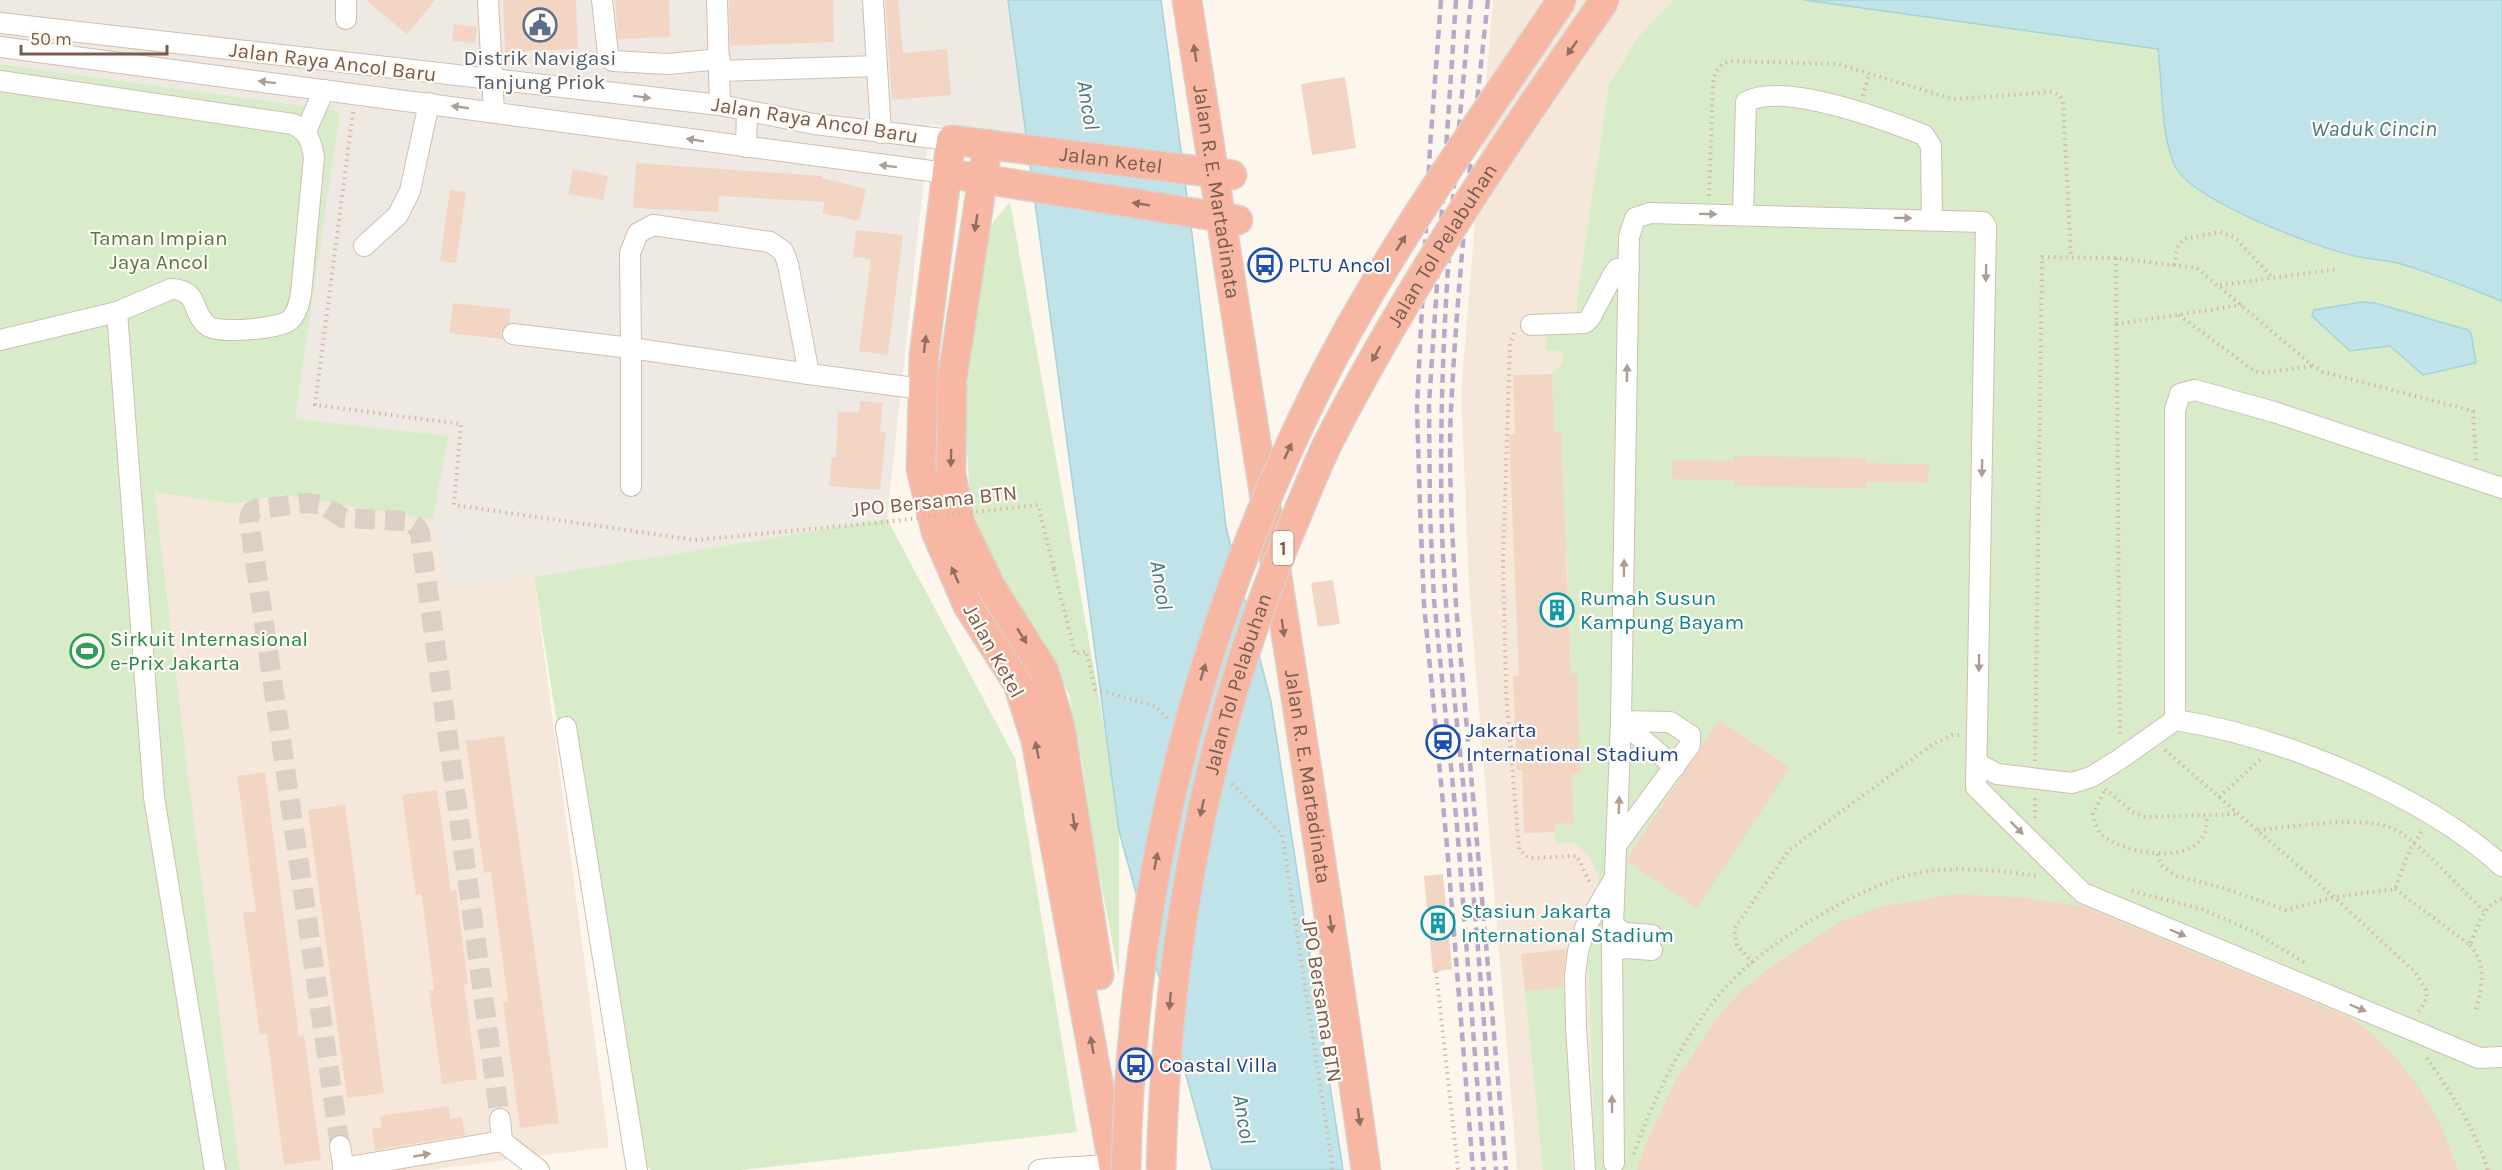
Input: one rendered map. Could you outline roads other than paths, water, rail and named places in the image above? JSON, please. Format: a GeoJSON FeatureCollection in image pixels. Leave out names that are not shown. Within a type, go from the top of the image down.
{"type":"FeatureCollection","features":[{"type":"Feature","properties":{"kind":"highway","name":"Jalan R. E. Martadinata"},"geometry":{"type":"LineString","coordinates":[[1187,0],[1326,888],[1366,1170]]}},
{"type":"Feature","properties":{"kind":"highway","name":"Jalan R. E. Martadinata"},"geometry":{"type":"LineString","coordinates":[[1207,0],[1214,173]]}},
{"type":"Feature","properties":{"kind":"highway","name":"Jalan Tol Pelabuhan"},"geometry":{"type":"LineString","coordinates":[[1123,1166],[1127,1096],[1145,919],[1169,797],[1204,668],[1260,512],[1321,382],[1374,286],[1448,170],[1562,0]]}},
{"type":"Feature","properties":{"kind":"highway","name":"Jalan Tol Pelabuhan"},"geometry":{"type":"LineString","coordinates":[[1161,1170],[1171,994],[1185,888],[1206,789],[1244,654],[1279,557],[1326,448],[1404,302],[1500,150],[1605,0]]}},
{"type":"Feature","properties":{"kind":"highway","name":"Jalan Ketel"},"geometry":{"type":"LineString","coordinates":[[1123,1166],[1036,741],[1018,684],[968,606],[936,532],[921,469],[922,389],[951,140],[1214,173]]}},
{"type":"Feature","properties":{"kind":"highway","name":"Jalan Ketel"},"geometry":{"type":"LineString","coordinates":[[988,144],[952,380],[951,474],[960,523],[991,587],[1044,671],[1060,726],[1123,1166]]}},
{"type":"Feature","properties":{"kind":"highway","name":"Jalan Ketel"},"geometry":{"type":"LineString","coordinates":[[946,173],[1220,217]]}},
{"type":"Feature","properties":{"kind":"highway"},"geometry":{"type":"LineString","coordinates":[[920,424],[952,423]]}},
{"type":"Feature","properties":{"kind":"street"},"geometry":{"type":"LineString","coordinates":[[488,0],[494,112]]}},
{"type":"Feature","properties":{"kind":"street"},"geometry":{"type":"LineString","coordinates":[[602,0],[608,54],[613,61],[661,64],[877,66]]}},
{"type":"Feature","properties":{"kind":"street"},"geometry":{"type":"LineString","coordinates":[[717,0],[720,105]]}},
{"type":"Feature","properties":{"kind":"street"},"geometry":{"type":"LineString","coordinates":[[873,0],[881,133]]}},
{"type":"Feature","properties":{"kind":"street","name":"Jalan Raya Ancol Baru"},"geometry":{"type":"LineString","coordinates":[[0,23],[492,81],[720,105],[881,133],[951,140]]}},
{"type":"Feature","properties":{"kind":"street"},"geometry":{"type":"LineString","coordinates":[[0,47],[946,173]]}},
{"type":"Feature","properties":{"kind":"street"},"geometry":{"type":"LineString","coordinates":[[0,81],[293,124],[306,131],[312,143],[314,157],[301,294],[297,310],[290,320],[281,326],[218,330],[207,325],[190,295],[171,289],[117,312],[0,340]]}},
{"type":"Feature","properties":{"kind":"street"},"geometry":{"type":"LineString","coordinates":[[306,131],[324,90]]}},
{"type":"Feature","properties":{"kind":"street"},"geometry":{"type":"LineString","coordinates":[[1743,215],[1746,102],[1753,98],[1790,98],[1842,107],[1924,135],[1931,146],[1932,219]]}},
{"type":"Feature","properties":{"kind":"street"},"geometry":{"type":"LineString","coordinates":[[364,246],[398,215],[410,191],[429,103]]}},
{"type":"Feature","properties":{"kind":"street"},"geometry":{"type":"LineString","coordinates":[[746,147],[747,111]]}},
{"type":"Feature","properties":{"kind":"street"},"geometry":{"type":"LineString","coordinates":[[1623,1161],[1612,951],[1615,927],[1621,721],[1629,237],[1635,218],[1650,213],[1977,220],[1986,226],[1976,787],[2083,893],[2479,1058],[2502,1057]]}},
{"type":"Feature","properties":{"kind":"street"},"geometry":{"type":"LineString","coordinates":[[631,486],[630,253],[638,233],[653,225],[710,232],[771,242],[783,251],[788,264],[808,374]]}},
{"type":"Feature","properties":{"kind":"street"},"geometry":{"type":"LineString","coordinates":[[1531,325],[1585,323],[1617,269],[1629,268]]}},
{"type":"Feature","properties":{"kind":"street"},"geometry":{"type":"LineString","coordinates":[[117,312],[154,797],[215,1170]]}},
{"type":"Feature","properties":{"kind":"street"},"geometry":{"type":"LineString","coordinates":[[513,334],[631,348],[922,389]]}},
{"type":"Feature","properties":{"kind":"street"},"geometry":{"type":"LineString","coordinates":[[2175,720],[2175,410],[2180,393],[2195,390],[2274,412],[2502,488]]}},
{"type":"Feature","properties":{"kind":"street"},"geometry":{"type":"LineString","coordinates":[[1977,763],[1997,774],[2072,783],[2091,777],[2175,720],[2219,727],[2270,741],[2366,782],[2434,816],[2486,851],[2502,866]]}},
{"type":"Feature","properties":{"kind":"street"},"geometry":{"type":"LineString","coordinates":[[1621,721],[1675,767]]}},
{"type":"Feature","properties":{"kind":"street"},"geometry":{"type":"LineString","coordinates":[[1617,844],[1690,746],[1690,735],[1670,722],[1621,721]]}},
{"type":"Feature","properties":{"kind":"street"},"geometry":{"type":"LineString","coordinates":[[566,727],[637,1170]]}},
{"type":"Feature","properties":{"kind":"street"},"geometry":{"type":"LineString","coordinates":[[1586,1170],[1576,1026],[1575,976],[1578,951],[1585,928],[1615,877]]}},
{"type":"Feature","properties":{"kind":"street"},"geometry":{"type":"LineString","coordinates":[[1612,951],[1652,943],[1615,927]]}},
{"type":"Feature","properties":{"kind":"street"},"geometry":{"type":"LineString","coordinates":[[500,1119],[502,1141],[539,1170]]}},
{"type":"Feature","properties":{"kind":"street"},"geometry":{"type":"LineString","coordinates":[[340,1146],[344,1169],[502,1141]]}},
{"type":"Feature","properties":{"kind":"street"},"geometry":{"type":"LineString","coordinates":[[1039,1170],[1065,1166],[1123,1166]]}},
{"type":"Feature","properties":{"kind":"water","name":"Ancol"},"geometry":{"type":"Polygon","coordinates":[[[1008,0],[1161,0],[1192,234],[1226,527],[1271,702],[1343,1170],[1212,1170],[1119,831],[1008,0]]]}},
{"type":"Feature","properties":{"kind":"water","name":"Waduk Cincin"},"geometry":{"type":"Polygon","coordinates":[[[1804,0],[2502,0],[2502,301],[2402,264],[2355,256],[2313,243],[2257,221],[2205,193],[2186,179],[2175,166],[2170,153],[2164,124],[2158,49],[1804,0]]]}},
{"type":"Feature","properties":{"kind":"water"},"geometry":{"type":"Polygon","coordinates":[[[2362,302],[2375,303],[2468,330],[2471,333],[2476,363],[2423,375],[2390,346],[2350,351],[2312,316],[2314,310],[2362,302]]]}},
{"type":"Feature","properties":{"kind":"tunnel"},"geometry":{"type":"LineString","coordinates":[[340,1146],[249,520],[251,512],[256,509],[308,503],[323,505],[343,518],[407,521],[416,526],[420,533],[500,1119]]}},
{"type":"Feature","properties":{"kind":"railway"},"geometry":{"type":"LineString","coordinates":[[1441,0],[1430,147],[1417,407],[1424,604],[1447,846],[1473,1170]]}},
{"type":"Feature","properties":{"kind":"railway"},"geometry":{"type":"LineString","coordinates":[[1456,0],[1429,404],[1430,513],[1434,600],[1457,826],[1484,1170]]}},
{"type":"Feature","properties":{"kind":"railway"},"geometry":{"type":"LineString","coordinates":[[1471,0],[1453,198],[1444,331],[1442,530],[1449,640],[1471,866],[1496,1170]]}},
{"type":"Feature","properties":{"kind":"railway"},"geometry":{"type":"LineString","coordinates":[[1488,0],[1462,256],[1454,358],[1450,458],[1456,605],[1506,1170]]}},
{"type":"Feature","properties":{"kind":"place","name":"Distrik Navigasi Tanjung Priok"},"geometry":{"type":"Point","coordinates":[540,25]}},
{"type":"Feature","properties":{"kind":"place","name":"PLTU Ancol"},"geometry":{"type":"Point","coordinates":[1265,265]}},
{"type":"Feature","properties":{"kind":"place","name":"Rumah Susun Kampung Bayam"},"geometry":{"type":"Point","coordinates":[1557,610]}},
{"type":"Feature","properties":{"kind":"place","name":"Sirkuit Internasional e-Prix Jakarta"},"geometry":{"type":"Point","coordinates":[87,651]}},
{"type":"Feature","properties":{"kind":"place","name":"Jakarta International Stadium"},"geometry":{"type":"Point","coordinates":[1443,742]}},
{"type":"Feature","properties":{"kind":"place","name":"Stasiun Jakarta International Stadium"},"geometry":{"type":"Point","coordinates":[1438,923]}},
{"type":"Feature","properties":{"kind":"place","name":"Coastal Villa"},"geometry":{"type":"Point","coordinates":[1136,1065]}},
{"type":"Feature","properties":{"kind":"park label","name":"Taman Impian Jaya Ancol"},"geometry":{"type":"Point","coordinates":[159,250]}}]}
